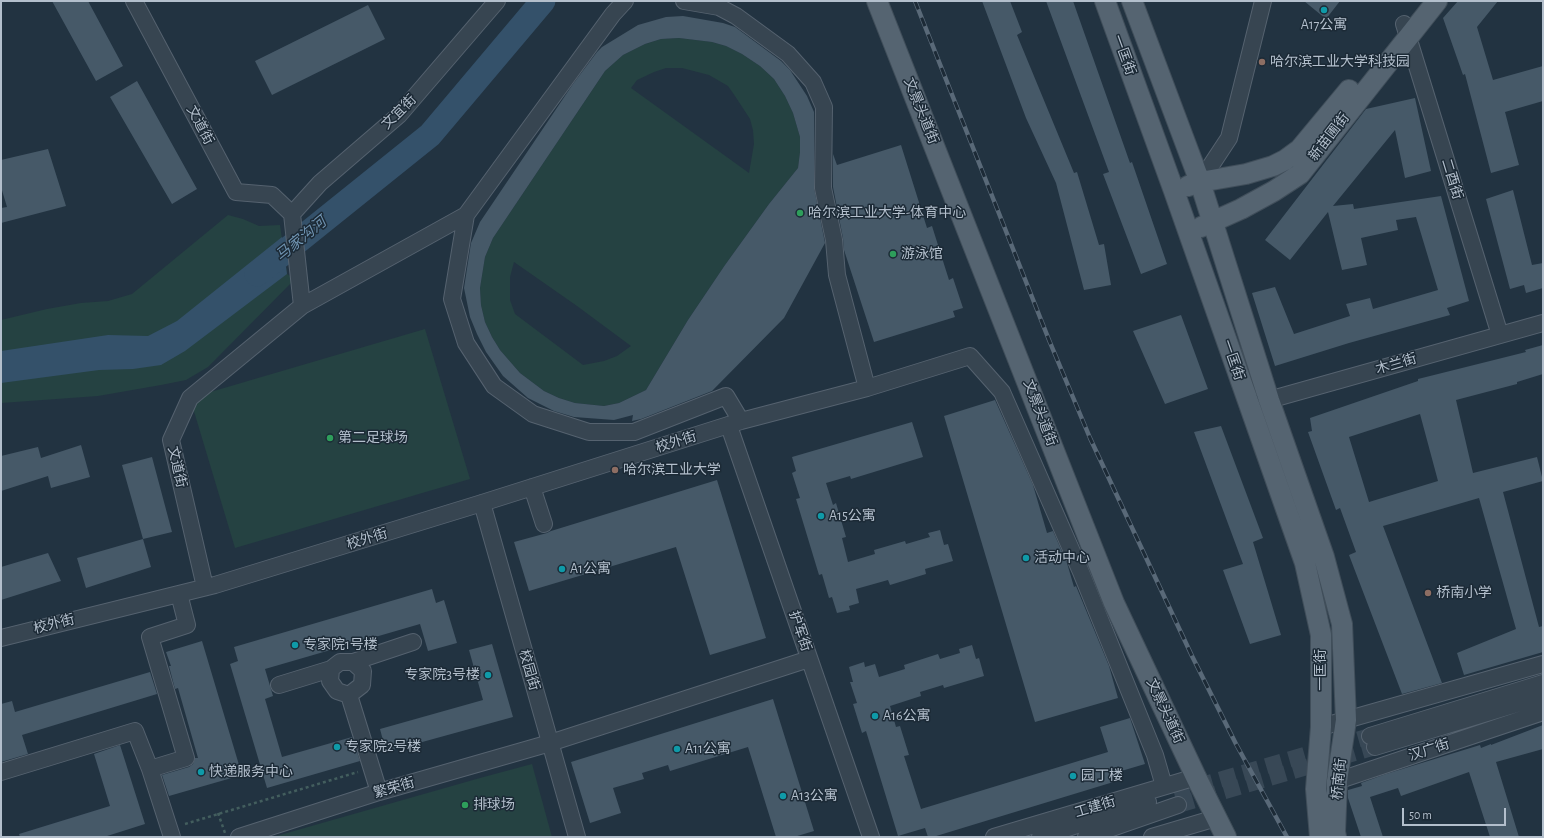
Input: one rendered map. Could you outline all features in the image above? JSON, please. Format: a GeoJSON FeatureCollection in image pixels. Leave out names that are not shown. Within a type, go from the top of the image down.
{"type":"FeatureCollection","features":[{"type":"Feature","properties":{"kind":"main road","name":"文景头道街"},"geometry":{"type":"LineString","coordinates":[[877,1],[1114,603],[1226,837]]}},
{"type":"Feature","properties":{"kind":"main road","name":"一匡街"},"geometry":{"type":"LineString","coordinates":[[1105,1],[1174,191],[1248,405],[1305,563],[1321,635],[1321,727]]}},
{"type":"Feature","properties":{"kind":"main road","name":"一匡街"},"geometry":{"type":"LineString","coordinates":[[1132,1],[1200,182],[1269,400],[1324,557],[1342,624],[1346,720]]}},
{"type":"Feature","properties":{"kind":"main road","name":"新苗圃街"},"geometry":{"type":"LineString","coordinates":[[1188,232],[1241,209],[1274,191],[1300,174],[1406,30],[1422,1]]}},
{"type":"Feature","properties":{"kind":"main road","name":"新苗圃街"},"geometry":{"type":"LineString","coordinates":[[1174,191],[1200,182],[1246,174],[1285,160],[1300,149],[1406,30],[1437,1]]}},
{"type":"Feature","properties":{"kind":"main road","name":"桥南街"},"geometry":{"type":"LineString","coordinates":[[1336,837],[1337,781],[1346,720]]}},
{"type":"Feature","properties":{"kind":"main road","name":"桥南街"},"geometry":{"type":"LineString","coordinates":[[1320,837],[1316,790],[1321,727]]}},
{"type":"Feature","properties":{"kind":"street","name":"文道街"},"geometry":{"type":"LineString","coordinates":[[134,1],[236,192],[272,195],[292,214]]}},
{"type":"Feature","properties":{"kind":"street","name":"文宜街"},"geometry":{"type":"LineString","coordinates":[[292,214],[320,183],[399,115],[497,1]]}},
{"type":"Feature","properties":{"kind":"street"},"geometry":{"type":"LineString","coordinates":[[466,215],[613,14],[623,2],[638,1]]}},
{"type":"Feature","properties":{"kind":"street"},"geometry":{"type":"LineString","coordinates":[[684,1],[717,4],[788,54],[813,82],[824,107],[823,188],[834,240],[837,275],[867,388]]}},
{"type":"Feature","properties":{"kind":"street"},"geometry":{"type":"LineString","coordinates":[[1200,182],[1229,138],[1263,1]]}},
{"type":"Feature","properties":{"kind":"street","name":"二酉街"},"geometry":{"type":"LineString","coordinates":[[1406,30],[1500,335]]}},
{"type":"Feature","properties":{"kind":"street"},"geometry":{"type":"LineString","coordinates":[[292,214],[302,300]]}},
{"type":"Feature","properties":{"kind":"street","name":"文道街"},"geometry":{"type":"LineString","coordinates":[[205,587],[171,440],[190,398],[302,300],[466,215]]}},
{"type":"Feature","properties":{"kind":"street","name":"护军街"},"geometry":{"type":"LineString","coordinates":[[466,215],[452,299],[466,343],[494,386],[532,414],[589,432],[634,432],[726,396],[809,659],[871,837]]}},
{"type":"Feature","properties":{"kind":"street","name":"木兰街"},"geometry":{"type":"LineString","coordinates":[[1248,405],[1543,322]]}},
{"type":"Feature","properties":{"kind":"street","name":"校外街"},"geometry":{"type":"LineString","coordinates":[[1,638],[179,594],[264,570],[735,423],[867,388],[970,356],[1002,392],[1081,572],[1172,795]]}},
{"type":"Feature","properties":{"kind":"street"},"geometry":{"type":"LineString","coordinates":[[532,487],[544,524]]}},
{"type":"Feature","properties":{"kind":"street","name":"校园街"},"geometry":{"type":"LineString","coordinates":[[482,503],[577,837]]}},
{"type":"Feature","properties":{"kind":"street"},"geometry":{"type":"LineString","coordinates":[[150,769],[186,758],[150,637],[187,625],[179,594]]}},
{"type":"Feature","properties":{"kind":"street"},"geometry":{"type":"LineString","coordinates":[[330,675],[340,662],[358,666],[372,656],[413,642]]}},
{"type":"Feature","properties":{"kind":"street","name":"繁荣街"},"geometry":{"type":"LineString","coordinates":[[239,837],[379,792],[550,743],[809,659]]}},
{"type":"Feature","properties":{"kind":"street"},"geometry":{"type":"LineString","coordinates":[[1321,727],[1543,664]]}},
{"type":"Feature","properties":{"kind":"street"},"geometry":{"type":"LineString","coordinates":[[350,695],[362,685],[358,666]]}},
{"type":"Feature","properties":{"kind":"street"},"geometry":{"type":"LineString","coordinates":[[279,685],[311,675],[330,675]]}},
{"type":"Feature","properties":{"kind":"street"},"geometry":{"type":"LineString","coordinates":[[330,675],[337,691],[350,695]]}},
{"type":"Feature","properties":{"kind":"street","name":"汉广街"},"geometry":{"type":"LineString","coordinates":[[1543,683],[1373,742],[1543,696]]}},
{"type":"Feature","properties":{"kind":"street"},"geometry":{"type":"LineString","coordinates":[[350,695],[379,792]]}},
{"type":"Feature","properties":{"kind":"street","name":"汉广街"},"geometry":{"type":"LineString","coordinates":[[1316,790],[1337,781],[1543,712]]}},
{"type":"Feature","properties":{"kind":"street"},"geometry":{"type":"LineString","coordinates":[[1,772],[135,731],[150,769],[172,837]]}},
{"type":"Feature","properties":{"kind":"street","name":"工建街"},"geometry":{"type":"LineString","coordinates":[[1086,837],[1172,795],[1196,777]]}},
{"type":"Feature","properties":{"kind":"street","name":"工建街"},"geometry":{"type":"LineString","coordinates":[[994,837],[1172,795]]}},
{"type":"Feature","properties":{"kind":"street","name":"工建街"},"geometry":{"type":"LineString","coordinates":[[1040,837],[1172,795]]}},
{"type":"Feature","properties":{"kind":"street"},"geometry":{"type":"LineString","coordinates":[[1152,837],[1216,818]]}},
{"type":"Feature","properties":{"kind":"path"},"geometry":{"type":"LineString","coordinates":[[185,824],[372,768]]}},
{"type":"Feature","properties":{"kind":"path"},"geometry":{"type":"LineString","coordinates":[[218,813],[226,837]]}},
{"type":"Feature","properties":{"kind":"green space"},"geometry":{"type":"Polygon","coordinates":[[[679,38],[712,42],[726,46],[742,54],[760,66],[774,79],[785,96],[793,113],[800,137],[798,168],[769,204],[725,265],[688,320],[646,390],[619,403],[604,406],[575,403],[544,391],[520,373],[500,350],[485,322],[481,305],[480,288],[485,257],[493,238],[605,71],[623,55],[645,44],[661,39],[679,38]],[[666,68],[637,80],[631,88],[749,173],[754,144],[753,130],[750,119],[728,86],[709,75],[682,68],[666,68]],[[514,262],[510,277],[510,300],[515,314],[583,365],[604,361],[617,356],[631,346],[577,306],[514,262]]]}},
{"type":"Feature","properties":{"kind":"green space"},"geometry":{"type":"Polygon","coordinates":[[[228,215],[243,219],[259,226],[280,225],[287,274],[295,279],[208,367],[186,380],[98,396],[1,403],[1,320],[47,309],[81,303],[108,301],[132,294],[228,215]]]}},
{"type":"Feature","properties":{"kind":"green space","name":"第二足球场"},"geometry":{"type":"Polygon","coordinates":[[[425,329],[470,479],[235,548],[190,398],[425,329]]]}},
{"type":"Feature","properties":{"kind":"green space","name":"排球场"},"geometry":{"type":"Polygon","coordinates":[[[532,764],[552,837],[273,837],[480,778],[532,764]]]}},
{"type":"Feature","properties":{"kind":"water"},"geometry":{"type":"Polygon","coordinates":[[[282,237],[287,274],[185,351],[161,365],[133,369],[99,370],[1,383],[1,351],[108,335],[148,336],[177,321],[282,237]]]}},
{"type":"Feature","properties":{"kind":"building"},"geometry":{"type":"Polygon","coordinates":[[[52,1],[88,1],[123,66],[96,81],[52,1]]]}},
{"type":"Feature","properties":{"kind":"building"},"geometry":{"type":"Polygon","coordinates":[[[982,1],[1010,1],[1022,32],[1017,35],[1074,173],[1077,172],[1099,245],[1104,244],[1111,285],[1084,290],[1056,183],[1026,118],[982,1]]]}},
{"type":"Feature","properties":{"kind":"building"},"geometry":{"type":"Polygon","coordinates":[[[1046,1],[1073,1],[1130,163],[1132,162],[1167,264],[1141,274],[1103,174],[1109,172],[1046,1]]]}},
{"type":"Feature","properties":{"kind":"building","name":"A17公寓"},"geometry":{"type":"Polygon","coordinates":[[[1304,1],[1340,1],[1326,19],[1304,1]]]}},
{"type":"Feature","properties":{"kind":"building"},"geometry":{"type":"Polygon","coordinates":[[[1458,1],[1498,1],[1477,27],[1493,80],[1543,66],[1543,101],[1505,112],[1519,165],[1491,173],[1465,74],[1463,75],[1443,18],[1458,1]]]}},
{"type":"Feature","properties":{"kind":"building"},"geometry":{"type":"Polygon","coordinates":[[[368,5],[385,39],[272,95],[255,61],[368,5]]]}},
{"type":"Feature","properties":{"kind":"building","name":"哈尔滨工业大学-体育中心"},"geometry":{"type":"Polygon","coordinates":[[[683,16],[723,23],[735,27],[781,61],[790,70],[807,96],[814,112],[814,188],[825,243],[784,318],[712,391],[641,419],[632,421],[633,415],[614,420],[574,417],[554,411],[528,398],[503,376],[486,352],[470,317],[464,288],[471,243],[480,222],[573,84],[597,52],[602,47],[638,25],[666,17],[683,16]],[[679,38],[661,39],[645,44],[623,55],[605,71],[493,238],[485,257],[480,288],[481,305],[485,322],[500,350],[520,373],[544,391],[559,398],[575,403],[604,406],[619,403],[646,390],[688,320],[725,265],[769,204],[798,168],[800,137],[793,113],[785,96],[774,79],[760,66],[742,54],[726,46],[712,42],[679,38]]]}},
{"type":"Feature","properties":{"kind":"building"},"geometry":{"type":"Polygon","coordinates":[[[137,81],[197,189],[172,204],[110,97],[137,81]]]}},
{"type":"Feature","properties":{"kind":"building"},"geometry":{"type":"Polygon","coordinates":[[[1415,98],[1431,171],[1405,178],[1395,130],[1333,206],[1353,204],[1354,209],[1441,196],[1469,301],[1447,308],[1450,315],[1349,343],[1275,366],[1252,293],[1275,287],[1294,334],[1350,316],[1346,304],[1370,298],[1373,309],[1438,290],[1416,217],[1396,220],[1398,230],[1361,238],[1367,265],[1342,270],[1328,212],[1290,260],[1265,240],[1366,109],[1415,98]]]}},
{"type":"Feature","properties":{"kind":"building","name":"游泳馆"},"geometry":{"type":"Polygon","coordinates":[[[901,145],[927,228],[932,226],[949,280],[953,278],[963,308],[953,311],[955,317],[874,342],[844,250],[833,187],[833,154],[837,165],[901,145]]]}},
{"type":"Feature","properties":{"kind":"building"},"geometry":{"type":"Polygon","coordinates":[[[48,149],[66,206],[1,223],[1,208],[7,207],[1,187],[1,160],[48,149]]]}},
{"type":"Feature","properties":{"kind":"building"},"geometry":{"type":"Polygon","coordinates":[[[1513,190],[1532,265],[1543,263],[1543,288],[1526,293],[1524,285],[1510,289],[1486,199],[1513,190]]]}},
{"type":"Feature","properties":{"kind":"building"},"geometry":{"type":"Polygon","coordinates":[[[1181,315],[1208,389],[1165,404],[1133,331],[1181,315]]]}},
{"type":"Feature","properties":{"kind":"building"},"geometry":{"type":"Polygon","coordinates":[[[1543,345],[1543,374],[1517,382],[1517,384],[1456,400],[1473,473],[1537,457],[1543,481],[1503,492],[1539,627],[1543,626],[1543,652],[1464,675],[1457,653],[1516,629],[1479,498],[1383,526],[1442,683],[1402,694],[1349,555],[1356,552],[1340,508],[1336,510],[1308,432],[1312,431],[1310,418],[1418,381],[1418,379],[1526,352],[1525,350],[1543,345]],[[1420,414],[1349,437],[1369,502],[1438,481],[1420,414]]]}},
{"type":"Feature","properties":{"kind":"building","name":"活动中心"},"geometry":{"type":"Polygon","coordinates":[[[995,400],[1033,485],[1047,533],[1053,531],[1067,563],[1074,587],[1076,586],[1109,666],[1118,698],[1035,722],[944,416],[995,400]]]}},
{"type":"Feature","properties":{"kind":"building","name":"A15公寓"},"geometry":{"type":"Polygon","coordinates":[[[912,422],[923,457],[851,479],[850,476],[826,483],[833,505],[836,503],[846,537],[842,538],[848,562],[875,554],[874,550],[905,541],[906,544],[930,537],[928,533],[940,530],[944,545],[948,544],[953,561],[925,569],[926,574],[890,585],[888,580],[856,589],[859,603],[849,606],[850,610],[837,613],[832,597],[829,598],[822,574],[819,575],[796,499],[800,498],[792,473],[796,471],[792,457],[912,422]]]}},
{"type":"Feature","properties":{"kind":"building"},"geometry":{"type":"Polygon","coordinates":[[[1221,426],[1263,538],[1253,542],[1281,635],[1250,644],[1223,570],[1243,564],[1194,432],[1221,426]]]}},
{"type":"Feature","properties":{"kind":"building"},"geometry":{"type":"Polygon","coordinates":[[[81,445],[90,477],[51,488],[48,476],[1,491],[1,456],[38,447],[41,458],[81,445]]]}},
{"type":"Feature","properties":{"kind":"building"},"geometry":{"type":"Polygon","coordinates":[[[152,457],[172,532],[143,539],[122,465],[152,457]]]}},
{"type":"Feature","properties":{"kind":"building","name":"A1公寓"},"geometry":{"type":"Polygon","coordinates":[[[717,480],[766,638],[710,655],[676,547],[529,591],[514,542],[717,480]]]}},
{"type":"Feature","properties":{"kind":"building"},"geometry":{"type":"Polygon","coordinates":[[[143,539],[151,567],[86,588],[77,558],[143,539]]]}},
{"type":"Feature","properties":{"kind":"building"},"geometry":{"type":"Polygon","coordinates":[[[48,553],[61,581],[1,600],[1,567],[48,553]]]}},
{"type":"Feature","properties":{"kind":"building","name":"专家院1号楼"},"geometry":{"type":"Polygon","coordinates":[[[432,589],[436,603],[444,600],[457,643],[428,651],[420,624],[265,669],[273,696],[265,699],[282,757],[352,737],[360,761],[267,788],[230,664],[238,661],[234,647],[432,589]]]}},
{"type":"Feature","properties":{"kind":"building"},"geometry":{"type":"Polygon","coordinates":[[[202,641],[242,775],[169,796],[162,775],[189,767],[193,764],[195,758],[198,758],[178,688],[175,689],[169,666],[171,666],[166,652],[202,641]]]}},
{"type":"Feature","properties":{"kind":"building","name":"专家院3号楼"},"geometry":{"type":"Polygon","coordinates":[[[492,644],[513,717],[386,752],[380,729],[483,700],[469,650],[492,644]]]}},
{"type":"Feature","properties":{"kind":"building"},"geometry":{"type":"Polygon","coordinates":[[[972,645],[976,659],[979,658],[984,676],[944,688],[943,685],[920,692],[921,696],[890,706],[896,727],[900,726],[909,755],[904,756],[921,809],[1108,752],[1100,727],[1130,718],[1145,764],[1118,772],[1120,780],[933,837],[928,837],[925,828],[898,836],[866,731],[862,733],[853,704],[857,703],[850,682],[853,682],[849,667],[864,662],[865,667],[875,664],[879,677],[905,669],[904,665],[938,654],[940,659],[960,653],[959,649],[972,645]]]}},
{"type":"Feature","properties":{"kind":"building"},"geometry":{"type":"Polygon","coordinates":[[[150,672],[157,694],[22,735],[28,754],[1,762],[1,704],[12,701],[15,712],[150,672]]]}},
{"type":"Feature","properties":{"kind":"building","name":"A11公寓"},"geometry":{"type":"Polygon","coordinates":[[[773,699],[814,831],[794,837],[776,837],[748,747],[670,771],[668,765],[642,773],[644,779],[613,788],[621,813],[590,823],[571,762],[773,699]]]}},
{"type":"Feature","properties":{"kind":"building"},"geometry":{"type":"Polygon","coordinates":[[[1543,725],[1543,749],[1496,762],[1519,837],[1490,837],[1469,772],[1401,796],[1398,788],[1370,797],[1383,837],[1361,837],[1348,798],[1348,790],[1362,786],[1361,783],[1386,774],[1480,745],[1481,748],[1491,745],[1543,725]]]}},
{"type":"Feature","properties":{"kind":"building"},"geometry":{"type":"Polygon","coordinates":[[[120,745],[145,824],[104,837],[20,837],[19,834],[110,806],[94,754],[120,745]]]}},
{"type":"Feature","properties":{"kind":"waterway","name":"马家沟河"},"geometry":{"type":"LineString","coordinates":[[257,274],[430,135],[543,1]]}},
{"type":"Feature","properties":{"kind":"tunnel"},"geometry":{"type":"LineString","coordinates":[[1174,793],[1370,736]]}},
{"type":"Feature","properties":{"kind":"tunnel"},"geometry":{"type":"LineString","coordinates":[[1178,805],[1375,747]]}},
{"type":"Feature","properties":{"kind":"railway"},"geometry":{"type":"LineString","coordinates":[[915,1],[1049,340],[1090,438],[1192,656],[1236,744],[1287,837]]}},
{"type":"Feature","properties":{"kind":"place","name":"A17公寓"},"geometry":{"type":"Point","coordinates":[1324,10]}},
{"type":"Feature","properties":{"kind":"place","name":"哈尔滨工业大学科技园"},"geometry":{"type":"Point","coordinates":[1262,62]}},
{"type":"Feature","properties":{"kind":"place","name":"哈尔滨工业大学-体育中心"},"geometry":{"type":"Point","coordinates":[800,213]}},
{"type":"Feature","properties":{"kind":"place","name":"游泳馆"},"geometry":{"type":"Point","coordinates":[893,254]}},
{"type":"Feature","properties":{"kind":"place","name":"第二足球场"},"geometry":{"type":"Point","coordinates":[330,438]}},
{"type":"Feature","properties":{"kind":"place","name":"哈尔滨工业大学"},"geometry":{"type":"Point","coordinates":[615,470]}},
{"type":"Feature","properties":{"kind":"place","name":"A15公寓"},"geometry":{"type":"Point","coordinates":[821,516]}},
{"type":"Feature","properties":{"kind":"place","name":"活动中心"},"geometry":{"type":"Point","coordinates":[1026,558]}},
{"type":"Feature","properties":{"kind":"place","name":"A1公寓"},"geometry":{"type":"Point","coordinates":[562,569]}},
{"type":"Feature","properties":{"kind":"place","name":"桥南小学"},"geometry":{"type":"Point","coordinates":[1428,593]}},
{"type":"Feature","properties":{"kind":"place","name":"专家院1号楼"},"geometry":{"type":"Point","coordinates":[295,645]}},
{"type":"Feature","properties":{"kind":"place","name":"专家院3号楼"},"geometry":{"type":"Point","coordinates":[488,675]}},
{"type":"Feature","properties":{"kind":"place","name":"A16公寓"},"geometry":{"type":"Point","coordinates":[875,716]}},
{"type":"Feature","properties":{"kind":"place","name":"专家院2号楼"},"geometry":{"type":"Point","coordinates":[337,747]}},
{"type":"Feature","properties":{"kind":"place","name":"A11公寓"},"geometry":{"type":"Point","coordinates":[677,749]}},
{"type":"Feature","properties":{"kind":"place","name":"快递服务中心"},"geometry":{"type":"Point","coordinates":[201,772]}},
{"type":"Feature","properties":{"kind":"place","name":"园丁楼"},"geometry":{"type":"Point","coordinates":[1073,776]}},
{"type":"Feature","properties":{"kind":"place","name":"A13公寓"},"geometry":{"type":"Point","coordinates":[783,796]}},
{"type":"Feature","properties":{"kind":"place","name":"排球场"},"geometry":{"type":"Point","coordinates":[465,805]}}]}
